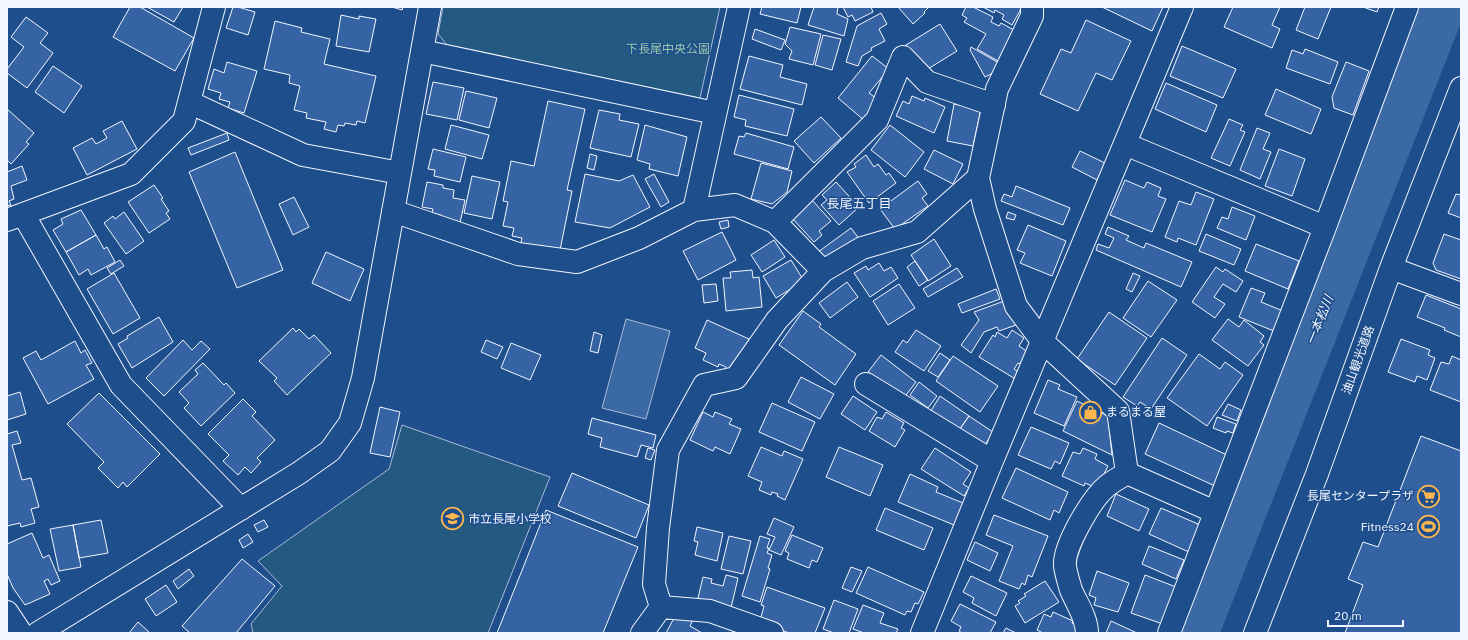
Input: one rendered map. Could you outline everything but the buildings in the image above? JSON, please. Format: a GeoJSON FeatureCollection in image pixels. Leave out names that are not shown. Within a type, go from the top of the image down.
{"type":"FeatureCollection","features":[{"type":"Feature","properties":{"kind":"street"},"geometry":{"type":"LineString","coordinates":[[214,7],[184,121],[131,174],[15,217],[121,385],[241,509]]}},
{"type":"Feature","properties":{"kind":"street"},"geometry":{"type":"LineString","coordinates":[[38,633],[299,473],[330,451],[350,423],[362,378],[430,7]]}},
{"type":"Feature","properties":{"kind":"street"},"geometry":{"type":"LineString","coordinates":[[694,210],[738,7]]}},
{"type":"Feature","properties":{"kind":"street"},"geometry":{"type":"LineString","coordinates":[[922,633],[992,461],[1182,7]]}},
{"type":"Feature","properties":{"kind":"street"},"geometry":{"type":"LineString","coordinates":[[1169,633],[1325,227],[1407,7]]}},
{"type":"Feature","properties":{"kind":"street"},"geometry":{"type":"LineString","coordinates":[[1035,10],[997,89],[978,178],[985,209],[1016,306],[1042,341],[1118,411],[1128,473]]}},
{"type":"Feature","properties":{"kind":"street"},"geometry":{"type":"LineString","coordinates":[[422,51],[715,113]]}},
{"type":"Feature","properties":{"kind":"street"},"geometry":{"type":"LineString","coordinates":[[775,222],[877,120],[903,57],[927,82],[994,105]]}},
{"type":"Feature","properties":{"kind":"street","name":"油山観光道路"},"geometry":{"type":"LineString","coordinates":[[1255,633],[1317,474],[1391,268],[1461,88]]}},
{"type":"Feature","properties":{"kind":"street"},"geometry":{"type":"LineString","coordinates":[[189,102],[302,155],[400,173]]}},
{"type":"Feature","properties":{"kind":"street"},"geometry":{"type":"LineString","coordinates":[[1125,144],[1325,227]]}},
{"type":"Feature","properties":{"kind":"street"},"geometry":{"type":"LineString","coordinates":[[661,607],[654,584],[658,528],[668,450],[704,384],[736,378],[777,320],[824,271],[862,248],[917,232],[978,178]]}},
{"type":"Feature","properties":{"kind":"street"},"geometry":{"type":"LineString","coordinates":[[393,211],[518,254],[577,262],[639,238],[694,210],[735,205],[775,222],[824,271]]}},
{"type":"Feature","properties":{"kind":"street"},"geometry":{"type":"LineString","coordinates":[[1391,268],[1461,294]]}},
{"type":"Feature","properties":{"kind":"street"},"geometry":{"type":"LineString","coordinates":[[866,384],[992,461]]}},
{"type":"Feature","properties":{"kind":"street"},"geometry":{"type":"LineString","coordinates":[[1128,473],[1215,512]]}},
{"type":"Feature","properties":{"kind":"street"},"geometry":{"type":"LineString","coordinates":[[1087,633],[1079,605],[1071,590],[1065,565],[1069,547],[1086,510],[1106,486],[1128,473]]}},
{"type":"Feature","properties":{"kind":"street"},"geometry":{"type":"LineString","coordinates":[[642,633],[661,607]]}},
{"type":"Feature","properties":{"kind":"street"},"geometry":{"type":"LineString","coordinates":[[661,607],[710,611],[772,633]]}},
{"type":"Feature","properties":{"kind":"street"},"geometry":{"type":"LineString","coordinates":[[7,612],[21,633]]}},
{"type":"Feature","properties":{"kind":"green space","name":"下長尾中央公園"},"geometry":{"type":"Polygon","coordinates":[[[443,7],[720,7],[700,98],[447,45],[438,34],[443,7]]]}},
{"type":"Feature","properties":{"kind":"green space"},"geometry":{"type":"Polygon","coordinates":[[[402,425],[550,477],[488,633],[253,633],[251,624],[282,586],[258,561],[389,469],[402,425]]]}},
{"type":"Feature","properties":{"kind":"shaded area"},"geometry":{"type":"Polygon","coordinates":[[[626,319],[670,331],[646,419],[602,408],[626,319]]]}},
{"type":"Feature","properties":{"kind":"waterway","name":"一本松川"},"geometry":{"type":"LineString","coordinates":[[1196,633],[1443,7]]}},
{"type":"Feature","properties":{"kind":"place","name":"まるまる屋"},"geometry":{"type":"Point","coordinates":[1090,412]}},
{"type":"Feature","properties":{"kind":"place","name":"長尾センタープラザ"},"geometry":{"type":"Point","coordinates":[1429,496]}},
{"type":"Feature","properties":{"kind":"place","name":"市立長尾小学校"},"geometry":{"type":"Point","coordinates":[452,519]}},
{"type":"Feature","properties":{"kind":"place","name":"Fitness24"},"geometry":{"type":"Point","coordinates":[1429,527]}},
{"type":"Feature","properties":{"kind":"district","name":"長尾五丁目"},"geometry":{"type":"Point","coordinates":[859,203]}}]}
